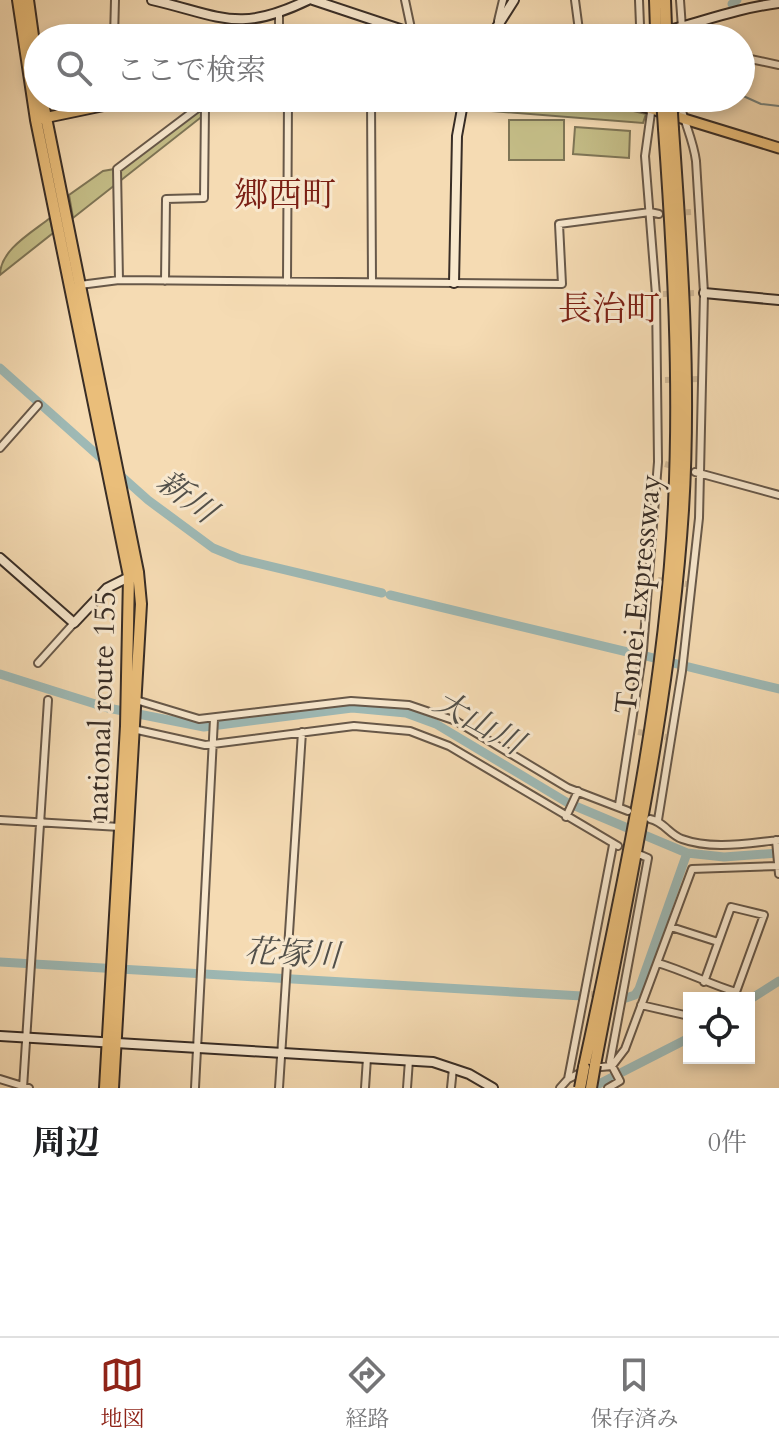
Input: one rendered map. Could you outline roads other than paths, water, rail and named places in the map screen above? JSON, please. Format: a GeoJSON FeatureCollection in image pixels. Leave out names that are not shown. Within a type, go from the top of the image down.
{"type":"FeatureCollection","features":[{"type":"Feature","properties":{"kind":"highway","name":"national route 155"},"geometry":{"type":"LineString","coordinates":[[18,0],[24,31]]}},
{"type":"Feature","properties":{"kind":"highway"},"geometry":{"type":"LineString","coordinates":[[28,0],[31,24]]}},
{"type":"Feature","properties":{"kind":"highway"},"geometry":{"type":"LineString","coordinates":[[655,0],[663,24]]}},
{"type":"Feature","properties":{"kind":"highway"},"geometry":{"type":"LineString","coordinates":[[665,0],[666,24]]}},
{"type":"Feature","properties":{"kind":"highway","name":"national route 155"},"geometry":{"type":"LineString","coordinates":[[40,112],[104,445],[121,491],[134,574],[132,698],[112,1043],[105,1088]]}},
{"type":"Feature","properties":{"kind":"highway","name":"national route 155"},"geometry":{"type":"LineString","coordinates":[[41,112],[80,285],[134,574]]}},
{"type":"Feature","properties":{"kind":"highway","name":"Tomei Expressway"},"geometry":{"type":"LineString","coordinates":[[665,112],[669,129]]}},
{"type":"Feature","properties":{"kind":"highway","name":"Tomei Expressway"},"geometry":{"type":"LineString","coordinates":[[580,1088],[589,1066],[627,847],[643,818],[664,653],[677,407],[670,112]]}},
{"type":"Feature","properties":{"kind":"highway","name":"national route 155"},"geometry":{"type":"LineString","coordinates":[[113,1088],[120,827],[130,728]]}},
{"type":"Feature","properties":{"kind":"highway","name":"Tomei Expressway"},"geometry":{"type":"LineString","coordinates":[[589,1066],[591,1088]]}},
{"type":"Feature","properties":{"kind":"main road"},"geometry":{"type":"LineString","coordinates":[[41,119],[71,112]]}},
{"type":"Feature","properties":{"kind":"main road"},"geometry":{"type":"LineString","coordinates":[[670,112],[683,119],[779,148]]}},
{"type":"Feature","properties":{"kind":"street"},"geometry":{"type":"LineString","coordinates":[[114,24],[115,0]]}},
{"type":"Feature","properties":{"kind":"street"},"geometry":{"type":"LineString","coordinates":[[152,0],[180,3],[209,18],[242,21],[279,14],[310,0],[384,24]]}},
{"type":"Feature","properties":{"kind":"street"},"geometry":{"type":"LineString","coordinates":[[405,0],[410,24]]}},
{"type":"Feature","properties":{"kind":"street"},"geometry":{"type":"LineString","coordinates":[[497,24],[503,0]]}},
{"type":"Feature","properties":{"kind":"street"},"geometry":{"type":"LineString","coordinates":[[498,24],[514,0]]}},
{"type":"Feature","properties":{"kind":"street"},"geometry":{"type":"LineString","coordinates":[[575,0],[578,24]]}},
{"type":"Feature","properties":{"kind":"street"},"geometry":{"type":"LineString","coordinates":[[639,0],[640,24]]}},
{"type":"Feature","properties":{"kind":"street"},"geometry":{"type":"LineString","coordinates":[[670,24],[680,0]]}},
{"type":"Feature","properties":{"kind":"street"},"geometry":{"type":"LineString","coordinates":[[693,24],[755,3],[779,3]]}},
{"type":"Feature","properties":{"kind":"street"},"geometry":{"type":"LineString","coordinates":[[279,14],[279,24]]}},
{"type":"Feature","properties":{"kind":"street"},"geometry":{"type":"LineString","coordinates":[[755,60],[779,65],[779,58]]}},
{"type":"Feature","properties":{"kind":"street"},"geometry":{"type":"LineString","coordinates":[[119,280],[117,169],[192,112]]}},
{"type":"Feature","properties":{"kind":"street"},"geometry":{"type":"LineString","coordinates":[[165,281],[166,199],[204,198],[205,112]]}},
{"type":"Feature","properties":{"kind":"street"},"geometry":{"type":"LineString","coordinates":[[287,282],[288,112]]}},
{"type":"Feature","properties":{"kind":"street"},"geometry":{"type":"LineString","coordinates":[[371,112],[372,282]]}},
{"type":"Feature","properties":{"kind":"street"},"geometry":{"type":"LineString","coordinates":[[454,283],[457,136],[461,112]]}},
{"type":"Feature","properties":{"kind":"street"},"geometry":{"type":"LineString","coordinates":[[619,805],[635,732],[654,579],[662,463],[659,295],[645,148],[651,112]]}},
{"type":"Feature","properties":{"kind":"street"},"geometry":{"type":"LineString","coordinates":[[643,818],[669,737],[690,584],[698,473],[700,212],[694,138],[682,112]]}},
{"type":"Feature","properties":{"kind":"street"},"geometry":{"type":"LineString","coordinates":[[80,285],[119,280],[562,284],[559,224],[650,212],[659,214]]}},
{"type":"Feature","properties":{"kind":"street"},"geometry":{"type":"LineString","coordinates":[[691,212],[700,212]]}},
{"type":"Feature","properties":{"kind":"street"},"geometry":{"type":"LineString","coordinates":[[699,293],[779,300]]}},
{"type":"Feature","properties":{"kind":"street"},"geometry":{"type":"LineString","coordinates":[[0,448],[38,405]]}},
{"type":"Feature","properties":{"kind":"street"},"geometry":{"type":"LineString","coordinates":[[698,473],[779,495]]}},
{"type":"Feature","properties":{"kind":"street"},"geometry":{"type":"LineString","coordinates":[[0,558],[74,623]]}},
{"type":"Feature","properties":{"kind":"street"},"geometry":{"type":"LineString","coordinates":[[38,663],[107,588],[134,574]]}},
{"type":"Feature","properties":{"kind":"street"},"geometry":{"type":"LineString","coordinates":[[132,698],[182,715],[214,720],[351,701],[409,705],[456,721],[577,793],[619,805],[679,839],[701,844],[777,842],[779,874]]}},
{"type":"Feature","properties":{"kind":"street"},"geometry":{"type":"LineString","coordinates":[[0,1079],[25,1087],[48,700]]}},
{"type":"Feature","properties":{"kind":"street"},"geometry":{"type":"LineString","coordinates":[[195,1088],[214,720]]}},
{"type":"Feature","properties":{"kind":"street"},"geometry":{"type":"LineString","coordinates":[[130,728],[189,743],[369,726],[427,736],[648,858],[621,1005],[613,1068],[619,1079],[608,1088]]}},
{"type":"Feature","properties":{"kind":"street"},"geometry":{"type":"LineString","coordinates":[[279,1088],[302,732]]}},
{"type":"Feature","properties":{"kind":"street"},"geometry":{"type":"LineString","coordinates":[[567,816],[577,793]]}},
{"type":"Feature","properties":{"kind":"street"},"geometry":{"type":"LineString","coordinates":[[0,820],[120,827]]}},
{"type":"Feature","properties":{"kind":"street"},"geometry":{"type":"LineString","coordinates":[[568,1079],[587,993],[627,847]]}},
{"type":"Feature","properties":{"kind":"street"},"geometry":{"type":"LineString","coordinates":[[613,1068],[625,1049],[692,869],[778,865]]}},
{"type":"Feature","properties":{"kind":"street"},"geometry":{"type":"LineString","coordinates":[[658,963],[704,982],[736,992],[764,915],[731,907],[704,982]]}},
{"type":"Feature","properties":{"kind":"street"},"geometry":{"type":"LineString","coordinates":[[671,927],[718,942]]}},
{"type":"Feature","properties":{"kind":"street"},"geometry":{"type":"LineString","coordinates":[[616,995],[624,993]]}},
{"type":"Feature","properties":{"kind":"street"},"geometry":{"type":"LineString","coordinates":[[621,1005],[683,1015]]}},
{"type":"Feature","properties":{"kind":"street"},"geometry":{"type":"LineString","coordinates":[[0,1036],[409,1060],[453,1068],[493,1088]]}},
{"type":"Feature","properties":{"kind":"street"},"geometry":{"type":"LineString","coordinates":[[365,1088],[367,1058]]}},
{"type":"Feature","properties":{"kind":"street"},"geometry":{"type":"LineString","coordinates":[[407,1088],[409,1060]]}},
{"type":"Feature","properties":{"kind":"street"},"geometry":{"type":"LineString","coordinates":[[451,1088],[453,1068]]}},
{"type":"Feature","properties":{"kind":"street"},"geometry":{"type":"LineString","coordinates":[[560,1088],[568,1079],[590,1068],[613,1068]]}},
{"type":"Feature","properties":{"kind":"waterway"},"geometry":{"type":"LineString","coordinates":[[732,4],[737,0]]}},
{"type":"Feature","properties":{"kind":"waterway"},"geometry":{"type":"LineString","coordinates":[[755,101],[779,106]]}},
{"type":"Feature","properties":{"kind":"waterway","name":"新川"},"geometry":{"type":"LineString","coordinates":[[0,368],[148,500],[213,548],[240,559],[382,593]]}},
{"type":"Feature","properties":{"kind":"waterway","name":"新川"},"geometry":{"type":"LineString","coordinates":[[390,595],[640,655]]}},
{"type":"Feature","properties":{"kind":"waterway","name":"新川"},"geometry":{"type":"LineString","coordinates":[[646,656],[681,665]]}},
{"type":"Feature","properties":{"kind":"waterway","name":"新川"},"geometry":{"type":"LineString","coordinates":[[685,666],[779,689]]}},
{"type":"Feature","properties":{"kind":"waterway","name":"大山川"},"geometry":{"type":"LineString","coordinates":[[0,674],[108,708],[204,727],[352,708],[406,713],[436,724],[568,803],[687,853],[724,857],[779,853]]}},
{"type":"Feature","properties":{"kind":"waterway","name":"花塚川"},"geometry":{"type":"LineString","coordinates":[[626,998],[635,995],[639,989],[687,853]]}},
{"type":"Feature","properties":{"kind":"waterway","name":"花塚川"},"geometry":{"type":"LineString","coordinates":[[0,962],[582,996]]}},
{"type":"Feature","properties":{"kind":"waterway"},"geometry":{"type":"LineString","coordinates":[[755,996],[779,981]]}},
{"type":"Feature","properties":{"kind":"waterway"},"geometry":{"type":"LineString","coordinates":[[591,1088],[683,1041]]}},
{"type":"Feature","properties":{"kind":"tunnel"},"geometry":{"type":"LineString","coordinates":[[659,214],[691,212]]}},
{"type":"Feature","properties":{"kind":"tunnel"},"geometry":{"type":"LineString","coordinates":[[663,294],[694,293]]}},
{"type":"Feature","properties":{"kind":"tunnel"},"geometry":{"type":"LineString","coordinates":[[665,380],[698,379]]}},
{"type":"Feature","properties":{"kind":"tunnel"},"geometry":{"type":"LineString","coordinates":[[665,464],[695,472]]}},
{"type":"Feature","properties":{"kind":"tunnel"},"geometry":{"type":"LineString","coordinates":[[658,580],[687,584]]}},
{"type":"Feature","properties":{"kind":"tunnel"},"geometry":{"type":"LineString","coordinates":[[638,732],[666,737]]}},
{"type":"Feature","properties":{"kind":"tunnel"},"geometry":{"type":"LineString","coordinates":[[591,994],[616,995]]}},
{"type":"Feature","properties":{"kind":"district","name":"郷西町"},"geometry":{"type":"Point","coordinates":[285,194]}},
{"type":"Feature","properties":{"kind":"district","name":"長治町"},"geometry":{"type":"Point","coordinates":[609,308]}}]}
